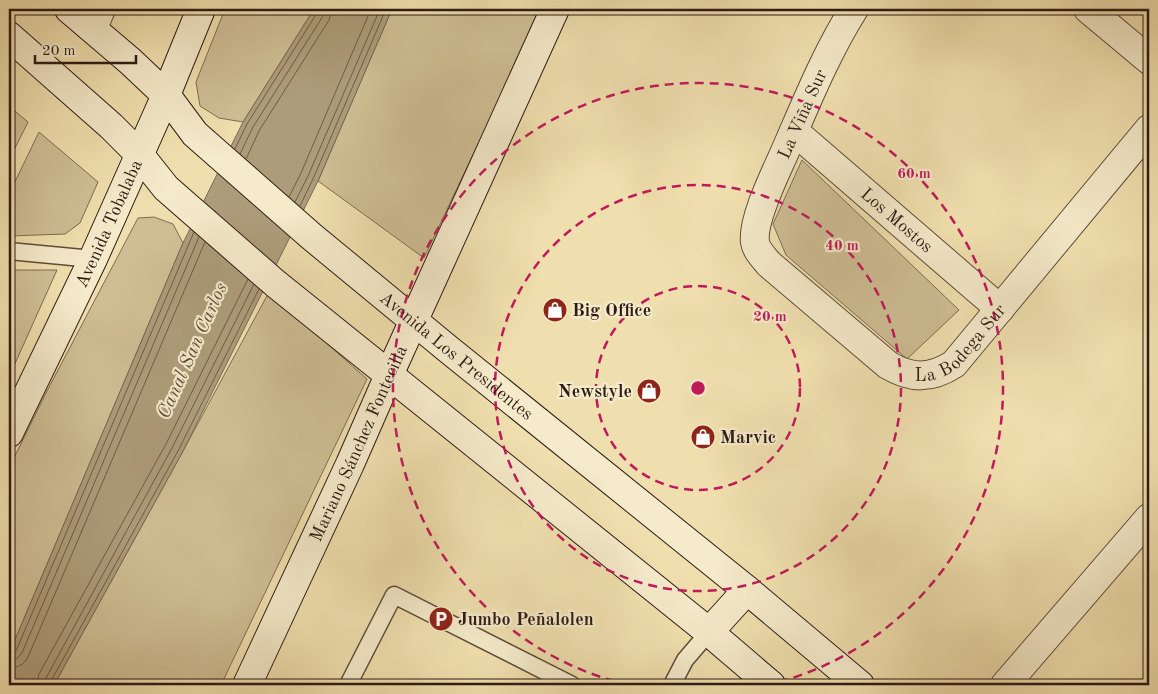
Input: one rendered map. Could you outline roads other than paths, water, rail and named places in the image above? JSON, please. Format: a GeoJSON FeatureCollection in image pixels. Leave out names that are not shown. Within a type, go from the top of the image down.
{"type":"FeatureCollection","features":[{"type":"Feature","properties":{"kind":"street","name":"Avenida Los Presidentes"},"geometry":{"type":"LineString","coordinates":[[69,9],[97,18],[130,61],[166,96],[195,134],[311,236],[747,590],[860,685]]}},
{"type":"Feature","properties":{"kind":"street","name":"Avenida Tobalaba"},"geometry":{"type":"LineString","coordinates":[[11,421],[93,259],[166,96],[201,9]]}},
{"type":"Feature","properties":{"kind":"street","name":"Mariano Sánchez Fontecilla"},"geometry":{"type":"LineString","coordinates":[[247,685],[350,464],[388,375],[555,9]]}},
{"type":"Feature","properties":{"kind":"street","name":"La Viña Sur"},"geometry":{"type":"LineString","coordinates":[[758,222],[764,199],[820,71],[854,9]]}},
{"type":"Feature","properties":{"kind":"street"},"geometry":{"type":"LineString","coordinates":[[1088,9],[1149,60]]}},
{"type":"Feature","properties":{"kind":"street"},"geometry":{"type":"LineString","coordinates":[[9,36],[94,110],[139,154],[166,188],[276,284],[709,632],[771,685]]}},
{"type":"Feature","properties":{"kind":"street","name":"La Bodega Sur"},"geometry":{"type":"LineString","coordinates":[[758,222],[755,242],[769,264],[888,365],[907,374],[929,375],[943,371],[954,364],[1149,129]]}},
{"type":"Feature","properties":{"kind":"street","name":"Los Mostos"},"geometry":{"type":"LineString","coordinates":[[794,131],[1000,309]]}},
{"type":"Feature","properties":{"kind":"street"},"geometry":{"type":"LineString","coordinates":[[1005,685],[1149,518]]}},
{"type":"Feature","properties":{"kind":"street"},"geometry":{"type":"LineString","coordinates":[[709,632],[747,590]]}},
{"type":"Feature","properties":{"kind":"lane"},"geometry":{"type":"LineString","coordinates":[[9,251],[93,259]]}},
{"type":"Feature","properties":{"kind":"lane"},"geometry":{"type":"LineString","coordinates":[[348,685],[394,595],[572,685]]}},
{"type":"Feature","properties":{"kind":"lane"},"geometry":{"type":"LineString","coordinates":[[672,685],[685,660],[709,632]]}},
{"type":"Feature","properties":{"kind":"water","name":"Canal San Carlos"},"geometry":{"type":"Polygon","coordinates":[[[314,9],[392,9],[318,181],[182,453],[54,685],[9,685],[9,654],[183,243],[243,122],[314,9]]]}},
{"type":"Feature","properties":{"kind":"place","name":"Big Office"},"geometry":{"type":"Point","coordinates":[555,310]}},
{"type":"Feature","properties":{"kind":"place","name":"Newstyle"},"geometry":{"type":"Point","coordinates":[649,391]}},
{"type":"Feature","properties":{"kind":"place","name":"Marvic"},"geometry":{"type":"Point","coordinates":[703,437]}},
{"type":"Feature","properties":{"kind":"place","name":"Jumbo Peñalolen"},"geometry":{"type":"Point","coordinates":[441,619]}}]}
